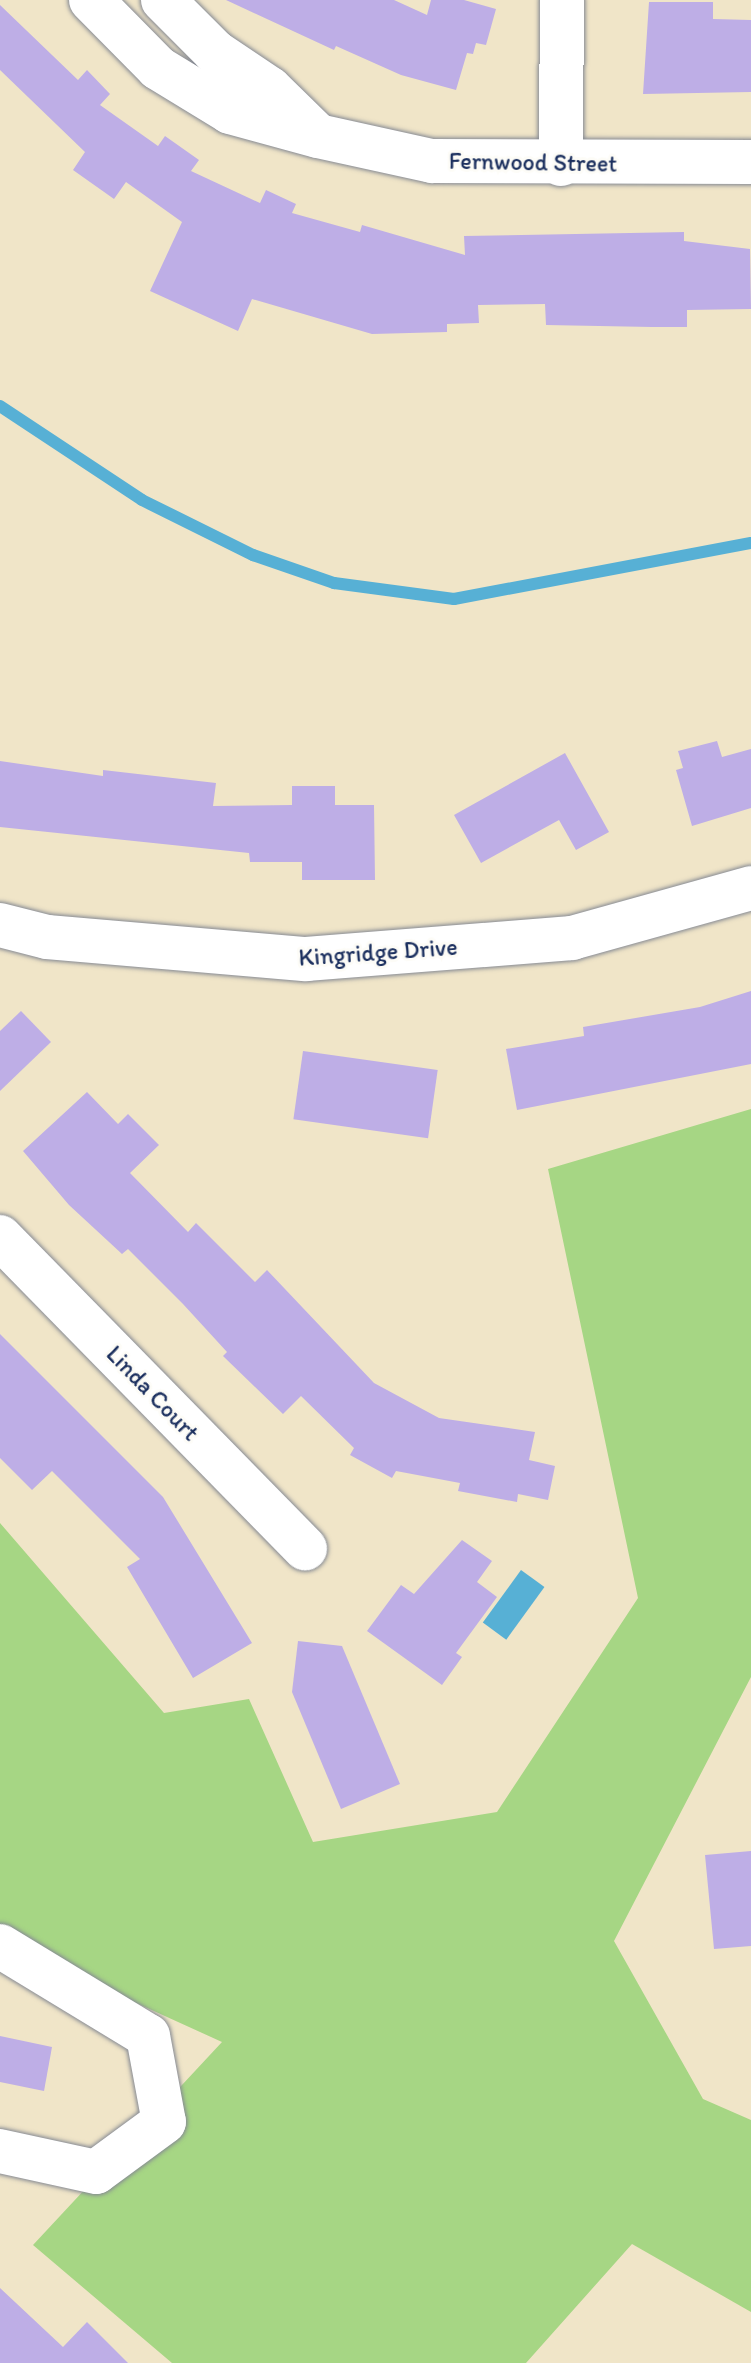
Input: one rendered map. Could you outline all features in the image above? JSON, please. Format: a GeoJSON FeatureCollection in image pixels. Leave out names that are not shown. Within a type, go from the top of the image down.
{"type":"FeatureCollection","features":[{"type":"Feature","properties":{"kind":"street","name":"Fernwood Street"},"geometry":{"type":"LineString","coordinates":[[91,0],[158,68],[230,112],[318,136],[432,161],[561,164],[751,162]]}},
{"type":"Feature","properties":{"kind":"street"},"geometry":{"type":"LineString","coordinates":[[163,0],[215,52],[270,89],[318,136]]}},
{"type":"Feature","properties":{"kind":"street"},"geometry":{"type":"LineString","coordinates":[[561,164],[562,0]]}},
{"type":"Feature","properties":{"kind":"street","name":"Kingridge Drive"},"geometry":{"type":"LineString","coordinates":[[0,925],[47,937],[306,959],[572,938],[751,888]]}},
{"type":"Feature","properties":{"kind":"street","name":"Linda Court"},"geometry":{"type":"LineString","coordinates":[[0,1237],[305,1548]]}},
{"type":"Feature","properties":{"kind":"street"},"geometry":{"type":"LineString","coordinates":[[0,1946],[148,2036],[164,2122],[96,2172],[0,2151]]}},
{"type":"Feature","properties":{"kind":"green space"},"geometry":{"type":"Polygon","coordinates":[[[751,1109],[751,1677],[614,1941],[703,2099],[751,2120],[751,2312],[632,2244],[526,2363],[172,2363],[33,2245],[222,2042],[0,1941],[0,1523],[164,1713],[249,1699],[313,1842],[497,1812],[638,1598],[548,1169],[751,1109]]]}},
{"type":"Feature","properties":{"kind":"water"},"geometry":{"type":"Polygon","coordinates":[[[521,1570],[544,1587],[506,1640],[483,1623],[521,1570]]]}},
{"type":"Feature","properties":{"kind":"building"},"geometry":{"type":"Polygon","coordinates":[[[226,0],[394,0],[427,15],[431,0],[464,0],[496,9],[486,45],[476,43],[473,54],[467,53],[456,90],[401,75],[336,46],[334,50],[226,0]]]}},
{"type":"Feature","properties":{"kind":"building"},"geometry":{"type":"Polygon","coordinates":[[[649,2],[713,2],[713,19],[751,20],[751,92],[643,94],[649,2]]]}},
{"type":"Feature","properties":{"kind":"building"},"geometry":{"type":"Polygon","coordinates":[[[0,5],[78,80],[87,70],[110,94],[100,105],[158,146],[165,136],[199,160],[191,171],[260,203],[266,190],[296,204],[292,213],[360,232],[362,225],[465,255],[464,236],[684,232],[684,241],[750,249],[751,309],[687,310],[687,327],[652,327],[546,325],[545,304],[478,305],[479,323],[447,324],[447,332],[372,334],[252,299],[238,331],[150,291],[182,222],[126,182],[114,199],[73,170],[85,152],[0,70],[0,5]]]}},
{"type":"Feature","properties":{"kind":"building"},"geometry":{"type":"Polygon","coordinates":[[[717,741],[722,757],[751,749],[751,808],[692,826],[676,770],[683,768],[678,751],[717,741]]]}},
{"type":"Feature","properties":{"kind":"building"},"geometry":{"type":"Polygon","coordinates":[[[565,753],[609,832],[576,850],[559,820],[481,863],[454,815],[565,753]]]}},
{"type":"Feature","properties":{"kind":"building"},"geometry":{"type":"Polygon","coordinates":[[[0,761],[103,776],[103,770],[216,783],[213,806],[292,805],[292,786],[335,786],[335,805],[374,805],[375,880],[302,880],[302,862],[250,862],[249,853],[0,827],[0,761]]]}},
{"type":"Feature","properties":{"kind":"building"},"geometry":{"type":"Polygon","coordinates":[[[751,991],[751,1064],[517,1110],[506,1049],[584,1036],[583,1027],[700,1007],[751,991]]]}},
{"type":"Feature","properties":{"kind":"building"},"geometry":{"type":"Polygon","coordinates":[[[21,1011],[51,1042],[0,1091],[0,1031],[21,1011]]]}},
{"type":"Feature","properties":{"kind":"building"},"geometry":{"type":"Polygon","coordinates":[[[303,1051],[438,1070],[428,1138],[293,1119],[303,1051]]]}},
{"type":"Feature","properties":{"kind":"building"},"geometry":{"type":"Polygon","coordinates":[[[87,1092],[118,1124],[128,1114],[159,1145],[130,1173],[188,1232],[196,1223],[255,1282],[267,1270],[374,1383],[439,1418],[535,1432],[529,1460],[555,1466],[548,1500],[518,1494],[517,1502],[458,1491],[460,1483],[396,1471],[392,1478],[350,1455],[354,1448],[301,1396],[283,1414],[223,1356],[227,1352],[183,1304],[128,1249],[122,1254],[69,1205],[23,1151],[87,1092]]]}},
{"type":"Feature","properties":{"kind":"building"},"geometry":{"type":"Polygon","coordinates":[[[0,1334],[163,1497],[252,1643],[193,1678],[127,1567],[140,1559],[52,1471],[32,1490],[0,1458],[0,1334]]]}},
{"type":"Feature","properties":{"kind":"building"},"geometry":{"type":"Polygon","coordinates":[[[462,1540],[492,1561],[477,1582],[497,1597],[456,1653],[462,1657],[442,1685],[367,1631],[401,1585],[414,1594],[462,1540]]]}},
{"type":"Feature","properties":{"kind":"building"},"geometry":{"type":"Polygon","coordinates":[[[298,1641],[342,1646],[400,1784],[341,1809],[292,1692],[298,1641]]]}},
{"type":"Feature","properties":{"kind":"building"},"geometry":{"type":"Polygon","coordinates":[[[751,1851],[751,1946],[714,1949],[705,1855],[751,1851]]]}},
{"type":"Feature","properties":{"kind":"building"},"geometry":{"type":"Polygon","coordinates":[[[0,2036],[52,2047],[44,2091],[0,2082],[0,2036]]]}},
{"type":"Feature","properties":{"kind":"building"},"geometry":{"type":"Polygon","coordinates":[[[0,2288],[63,2347],[87,2322],[128,2363],[0,2363],[0,2288]]]}},
{"type":"Feature","properties":{"kind":"waterway"},"geometry":{"type":"LineString","coordinates":[[0,406],[142,500],[253,555],[334,583],[454,599],[751,543]]}}]}
